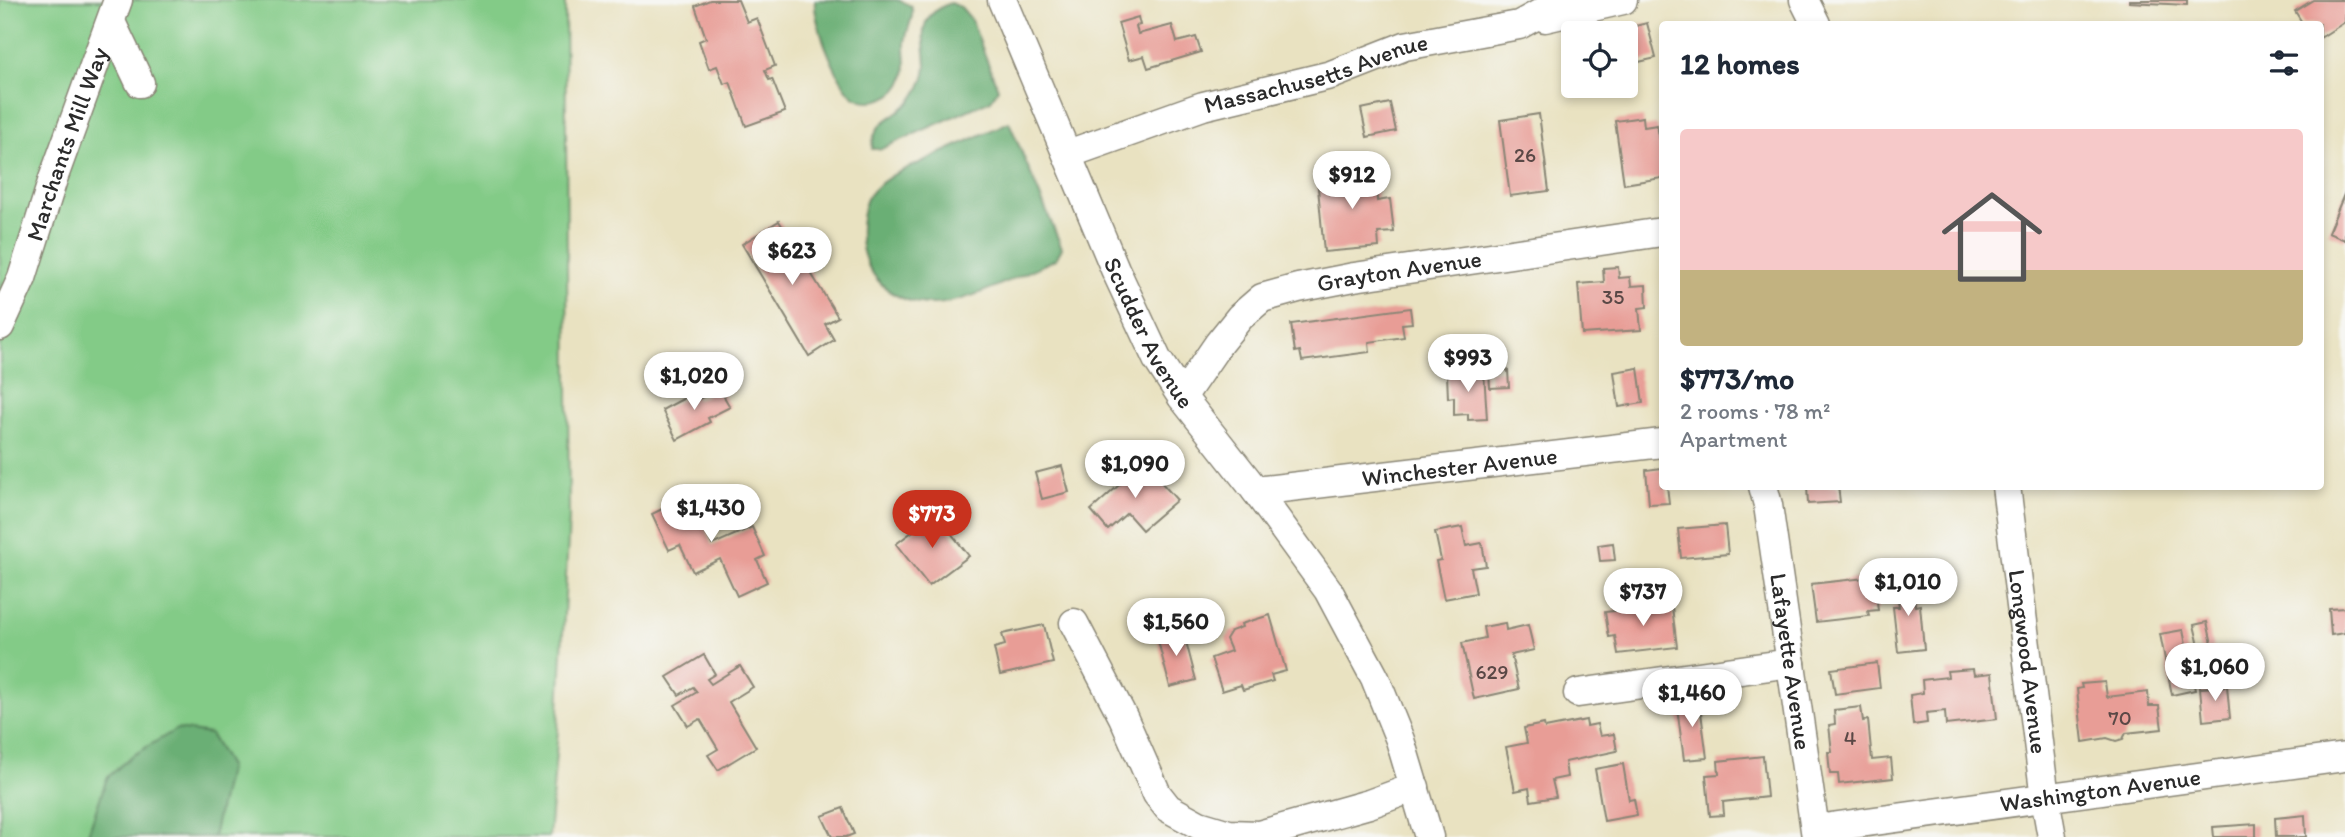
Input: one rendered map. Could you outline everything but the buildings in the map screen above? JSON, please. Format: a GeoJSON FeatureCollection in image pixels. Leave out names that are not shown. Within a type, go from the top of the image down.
{"type":"FeatureCollection","features":[{"type":"Feature","properties":{"kind":"street","name":"Scudder Avenue"},"geometry":{"type":"LineString","coordinates":[[1002,0],[1115,269],[1157,359],[1182,397],[1256,491],[1328,590],[1375,678],[1400,740],[1429,837]]}},
{"type":"Feature","properties":{"kind":"street","name":"Massachusetts Avenue"},"geometry":{"type":"LineString","coordinates":[[1068,155],[1203,106],[1331,75],[1405,46],[1519,25],[1564,0]]}},
{"type":"Feature","properties":{"kind":"street"},"geometry":{"type":"LineString","coordinates":[[1519,25],[1623,0]]}},
{"type":"Feature","properties":{"kind":"street"},"geometry":{"type":"LineString","coordinates":[[1804,0],[1814,21]]}},
{"type":"Feature","properties":{"kind":"street"},"geometry":{"type":"LineString","coordinates":[[115,11],[140,83]]}},
{"type":"Feature","properties":{"kind":"street","name":"Marchants Mill Way"},"geometry":{"type":"LineString","coordinates":[[0,326],[22,278],[53,179],[115,11]]}},
{"type":"Feature","properties":{"kind":"street","name":"Grayton Avenue"},"geometry":{"type":"LineString","coordinates":[[1182,397],[1240,317],[1262,298],[1354,277],[1659,232]]}},
{"type":"Feature","properties":{"kind":"street","name":"Winchester Avenue"},"geometry":{"type":"LineString","coordinates":[[1256,491],[1659,443]]}},
{"type":"Feature","properties":{"kind":"street","name":"Lafayette Avenue"},"geometry":{"type":"LineString","coordinates":[[1764,490],[1816,833]]}},
{"type":"Feature","properties":{"kind":"street","name":"Longwood Avenue"},"geometry":{"type":"LineString","coordinates":[[2006,490],[2052,837]]}},
{"type":"Feature","properties":{"kind":"street"},"geometry":{"type":"LineString","coordinates":[[1074,623],[1123,717],[1154,788],[1168,808],[1199,825],[1228,834],[1259,835],[1369,804],[1415,787]]}},
{"type":"Feature","properties":{"kind":"street"},"geometry":{"type":"LineString","coordinates":[[1578,693],[1791,663]]}},
{"type":"Feature","properties":{"kind":"street","name":"Washington Avenue"},"geometry":{"type":"LineString","coordinates":[[1816,833],[2345,757]]}},
{"type":"Feature","properties":{"kind":"green space"},"geometry":{"type":"Polygon","coordinates":[[[0,0],[565,0],[569,519],[558,729],[549,837],[0,837],[0,0]]]}},
{"type":"Feature","properties":{"kind":"green space"},"geometry":{"type":"Polygon","coordinates":[[[815,0],[898,0],[911,6],[912,15],[905,41],[905,74],[901,85],[891,95],[869,101],[855,97],[849,91],[822,37],[815,0]]]}},
{"type":"Feature","properties":{"kind":"green space"},"geometry":{"type":"Polygon","coordinates":[[[950,3],[961,7],[971,19],[998,89],[991,100],[881,149],[872,149],[873,139],[880,126],[911,101],[919,89],[926,70],[926,22],[931,15],[950,3]]]}},
{"type":"Feature","properties":{"kind":"green space"},"geometry":{"type":"Polygon","coordinates":[[[1009,122],[1062,248],[1056,259],[994,287],[945,303],[915,302],[889,290],[878,281],[870,269],[861,242],[862,215],[869,195],[893,175],[1009,122]]]}},
{"type":"Feature","properties":{"kind":"green space"},"geometry":{"type":"Polygon","coordinates":[[[177,729],[210,734],[229,766],[213,837],[87,837],[107,778],[130,757],[177,729]]]}}]}
